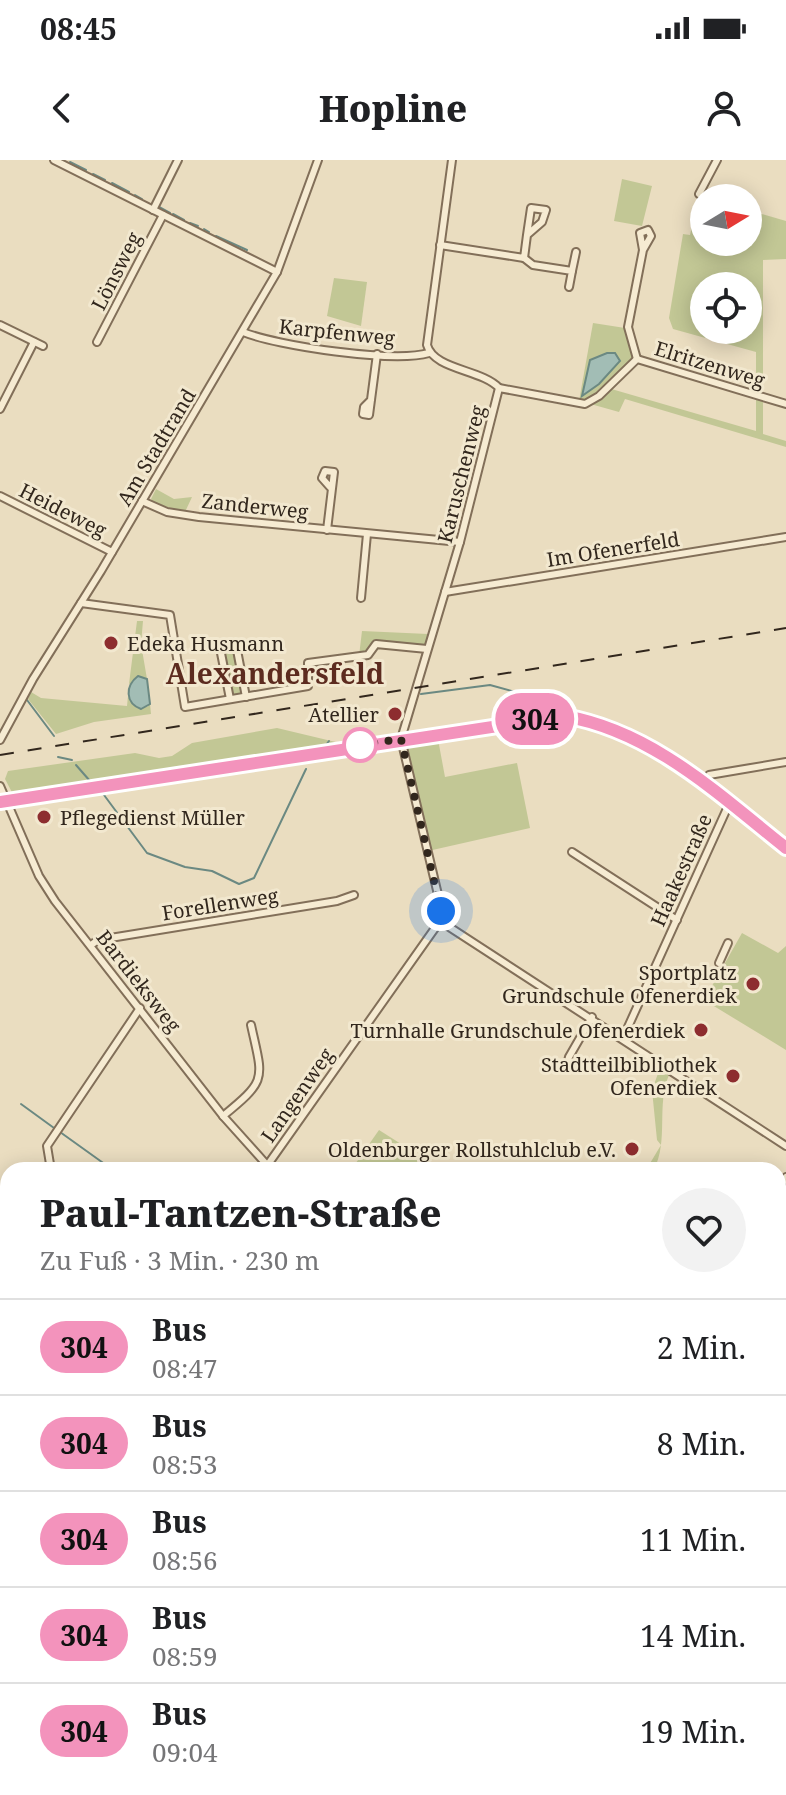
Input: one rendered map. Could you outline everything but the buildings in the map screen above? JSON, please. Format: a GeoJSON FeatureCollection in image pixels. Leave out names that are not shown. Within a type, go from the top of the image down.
{"type":"FeatureCollection","features":[{"type":"Feature","properties":{"kind":"street"},"geometry":{"type":"LineString","coordinates":[[54,160],[277,272]]}},
{"type":"Feature","properties":{"kind":"street"},"geometry":{"type":"LineString","coordinates":[[153,210],[178,160]]}},
{"type":"Feature","properties":{"kind":"street","name":"Am Stadtrand"},"geometry":{"type":"LineString","coordinates":[[0,740],[277,272],[318,160]]}},
{"type":"Feature","properties":{"kind":"street"},"geometry":{"type":"LineString","coordinates":[[429,353],[427,345],[452,160]]}},
{"type":"Feature","properties":{"kind":"street"},"geometry":{"type":"LineString","coordinates":[[704,184],[717,160]]}},
{"type":"Feature","properties":{"kind":"street","name":"Lönsweg"},"geometry":{"type":"LineString","coordinates":[[97,342],[163,215]]}},
{"type":"Feature","properties":{"kind":"street"},"geometry":{"type":"LineString","coordinates":[[524,258],[527,235]]}},
{"type":"Feature","properties":{"kind":"street"},"geometry":{"type":"LineString","coordinates":[[440,245],[524,258],[533,265],[572,271]]}},
{"type":"Feature","properties":{"kind":"street"},"geometry":{"type":"LineString","coordinates":[[637,359],[628,327],[643,250]]}},
{"type":"Feature","properties":{"kind":"street"},"geometry":{"type":"LineString","coordinates":[[569,287],[576,252]]}},
{"type":"Feature","properties":{"kind":"street"},"geometry":{"type":"LineString","coordinates":[[0,325],[43,346]]}},
{"type":"Feature","properties":{"kind":"street","name":"Karpfenweg"},"geometry":{"type":"LineString","coordinates":[[243,332],[274,342],[377,354],[417,356],[429,353]]}},
{"type":"Feature","properties":{"kind":"street"},"geometry":{"type":"LineString","coordinates":[[0,409],[34,342]]}},
{"type":"Feature","properties":{"kind":"street","name":"Karuschenweg"},"geometry":{"type":"LineString","coordinates":[[401,739],[460,542],[499,388],[486,377],[429,353]]}},
{"type":"Feature","properties":{"kind":"street"},"geometry":{"type":"LineString","coordinates":[[371,400],[377,354]]}},
{"type":"Feature","properties":{"kind":"street","name":"Elritzenweg"},"geometry":{"type":"LineString","coordinates":[[499,388],[585,404],[599,396],[637,359],[786,404]]}},
{"type":"Feature","properties":{"kind":"street"},"geometry":{"type":"LineString","coordinates":[[327,530],[330,487]]}},
{"type":"Feature","properties":{"kind":"street","name":"Heideweg"},"geometry":{"type":"LineString","coordinates":[[0,496],[112,552]]}},
{"type":"Feature","properties":{"kind":"street","name":"Zanderweg"},"geometry":{"type":"LineString","coordinates":[[142,501],[185,515],[460,542]]}},
{"type":"Feature","properties":{"kind":"street"},"geometry":{"type":"LineString","coordinates":[[361,598],[367,534]]}},
{"type":"Feature","properties":{"kind":"street","name":"Im Ofenerfeld"},"geometry":{"type":"LineString","coordinates":[[445,592],[786,537]]}},
{"type":"Feature","properties":{"kind":"street"},"geometry":{"type":"LineString","coordinates":[[81,603],[170,615],[185,707],[308,686],[308,663],[368,655],[376,644],[427,649]]}},
{"type":"Feature","properties":{"kind":"street"},"geometry":{"type":"LineString","coordinates":[[230,699],[220,648],[228,646],[236,645],[246,697]]}},
{"type":"Feature","properties":{"kind":"street"},"geometry":{"type":"LineString","coordinates":[[0,786],[4,801],[564,716],[597,723],[643,742],[786,848]]}},
{"type":"Feature","properties":{"kind":"street"},"geometry":{"type":"LineString","coordinates":[[0,717],[9,724]]}},
{"type":"Feature","properties":{"kind":"street"},"geometry":{"type":"LineString","coordinates":[[401,739],[440,903],[440,921],[786,1146]]}},
{"type":"Feature","properties":{"kind":"street"},"geometry":{"type":"LineString","coordinates":[[704,785],[709,775],[786,762]]}},
{"type":"Feature","properties":{"kind":"street","name":"Bardieksweg"},"geometry":{"type":"LineString","coordinates":[[4,801],[39,876],[261,1162]]}},
{"type":"Feature","properties":{"kind":"street","name":"Haakestraße"},"geometry":{"type":"LineString","coordinates":[[623,1038],[729,804]]}},
{"type":"Feature","properties":{"kind":"street"},"geometry":{"type":"LineString","coordinates":[[572,852],[677,920]]}},
{"type":"Feature","properties":{"kind":"street","name":"Forellenweg"},"geometry":{"type":"LineString","coordinates":[[91,945],[98,940],[337,901],[354,895]]}},
{"type":"Feature","properties":{"kind":"street","name":"Langenweg"},"geometry":{"type":"LineString","coordinates":[[270,1162],[440,921]]}},
{"type":"Feature","properties":{"kind":"street"},"geometry":{"type":"LineString","coordinates":[[719,963],[728,943]]}},
{"type":"Feature","properties":{"kind":"street"},"geometry":{"type":"LineString","coordinates":[[50,1162],[47,1146],[140,1008]]}},
{"type":"Feature","properties":{"kind":"street"},"geometry":{"type":"LineString","coordinates":[[566,1069],[569,1057],[592,1017]]}},
{"type":"Feature","properties":{"kind":"street"},"geometry":{"type":"LineString","coordinates":[[223,1116],[258,1084],[261,1071],[251,1025]]}},
{"type":"Feature","properties":{"kind":"green space"},"geometry":{"type":"Polygon","coordinates":[[[622,179],[652,186],[642,226],[614,221],[622,179]]]}},
{"type":"Feature","properties":{"kind":"green space"},"geometry":{"type":"Polygon","coordinates":[[[762,214],[786,221],[786,259],[763,260],[763,434],[786,441],[786,447],[625,399],[619,412],[587,403],[608,388],[756,431],[756,352],[727,344],[762,344],[762,272],[690,272],[690,334],[673,329],[669,318],[683,234],[690,235],[690,256],[762,256],[762,214]]]}},
{"type":"Feature","properties":{"kind":"green space"},"geometry":{"type":"Polygon","coordinates":[[[334,278],[367,282],[361,326],[327,316],[334,278]]]}},
{"type":"Feature","properties":{"kind":"green space"},"geometry":{"type":"Polygon","coordinates":[[[593,323],[625,328],[633,358],[599,394],[583,402],[579,401],[593,323]]]}},
{"type":"Feature","properties":{"kind":"green space"},"geometry":{"type":"Polygon","coordinates":[[[156,489],[174,499],[192,497],[185,512],[153,503],[151,499],[156,489]]]}},
{"type":"Feature","properties":{"kind":"green space"},"geometry":{"type":"Polygon","coordinates":[[[137,621],[143,621],[141,644],[147,679],[142,677],[129,684],[137,621]]]}},
{"type":"Feature","properties":{"kind":"green space"},"geometry":{"type":"Polygon","coordinates":[[[362,631],[428,634],[425,645],[377,644],[368,655],[359,656],[362,631]]]}},
{"type":"Feature","properties":{"kind":"green space"},"geometry":{"type":"Polygon","coordinates":[[[236,645],[246,697],[230,699],[220,648],[236,645]]]}},
{"type":"Feature","properties":{"kind":"green space"},"geometry":{"type":"Polygon","coordinates":[[[31,692],[41,698],[127,706],[128,696],[132,704],[147,707],[150,704],[151,714],[94,722],[56,734],[28,699],[31,692]]]}},
{"type":"Feature","properties":{"kind":"green space"},"geometry":{"type":"Polygon","coordinates":[[[277,728],[344,744],[16,800],[5,779],[8,771],[135,753],[159,758],[172,756],[192,743],[277,728]]]}},
{"type":"Feature","properties":{"kind":"green space"},"geometry":{"type":"Polygon","coordinates":[[[437,734],[445,777],[517,763],[530,828],[428,851],[401,739],[437,734]]]}},
{"type":"Feature","properties":{"kind":"green space","name":"Sportplatz Grundschule Ofenerdiek"},"geometry":{"type":"Polygon","coordinates":[[[742,933],[778,953],[786,946],[786,1050],[704,1000],[742,933]]]}},
{"type":"Feature","properties":{"kind":"green space"},"geometry":{"type":"Polygon","coordinates":[[[660,1068],[669,1075],[663,1099],[661,1145],[657,1140],[652,1090],[660,1068]]]}},
{"type":"Feature","properties":{"kind":"green space"},"geometry":{"type":"Polygon","coordinates":[[[379,1130],[429,1162],[357,1162],[379,1130]]]}},
{"type":"Feature","properties":{"kind":"green space"},"geometry":{"type":"Polygon","coordinates":[[[661,1145],[657,1162],[651,1162],[661,1145]]]}},
{"type":"Feature","properties":{"kind":"water"},"geometry":{"type":"Polygon","coordinates":[[[615,353],[620,361],[599,384],[582,396],[590,360],[615,353]]]}},
{"type":"Feature","properties":{"kind":"water"},"geometry":{"type":"Polygon","coordinates":[[[138,676],[147,679],[150,704],[141,709],[132,703],[129,694],[138,676]]]}},
{"type":"Feature","properties":{"kind":"waterway"},"geometry":{"type":"LineString","coordinates":[[70,162],[86,170]]}},
{"type":"Feature","properties":{"kind":"waterway"},"geometry":{"type":"LineString","coordinates":[[93,174],[105,180]]}},
{"type":"Feature","properties":{"kind":"waterway"},"geometry":{"type":"LineString","coordinates":[[112,183],[129,192]]}},
{"type":"Feature","properties":{"kind":"waterway"},"geometry":{"type":"LineString","coordinates":[[135,195],[142,199]]}},
{"type":"Feature","properties":{"kind":"waterway"},"geometry":{"type":"LineString","coordinates":[[159,207],[170,213]]}},
{"type":"Feature","properties":{"kind":"waterway"},"geometry":{"type":"LineString","coordinates":[[173,214],[184,220]]}},
{"type":"Feature","properties":{"kind":"waterway"},"geometry":{"type":"LineString","coordinates":[[190,223],[198,226]]}},
{"type":"Feature","properties":{"kind":"waterway"},"geometry":{"type":"LineString","coordinates":[[204,229],[209,232]]}},
{"type":"Feature","properties":{"kind":"waterway"},"geometry":{"type":"LineString","coordinates":[[216,236],[247,250]]}},
{"type":"Feature","properties":{"kind":"waterway"},"geometry":{"type":"LineString","coordinates":[[421,694],[490,685],[519,693]]}},
{"type":"Feature","properties":{"kind":"waterway"},"geometry":{"type":"LineString","coordinates":[[533,698],[638,738]]}},
{"type":"Feature","properties":{"kind":"waterway"},"geometry":{"type":"LineString","coordinates":[[27,700],[54,736]]}},
{"type":"Feature","properties":{"kind":"waterway"},"geometry":{"type":"LineString","coordinates":[[323,749],[329,741]]}},
{"type":"Feature","properties":{"kind":"waterway"},"geometry":{"type":"LineString","coordinates":[[58,757],[72,760]]}},
{"type":"Feature","properties":{"kind":"waterway"},"geometry":{"type":"LineString","coordinates":[[76,765],[90,781]]}},
{"type":"Feature","properties":{"kind":"waterway"},"geometry":{"type":"LineString","coordinates":[[104,795],[147,853],[185,867],[212,871],[239,884],[254,878],[306,769]]}},
{"type":"Feature","properties":{"kind":"waterway"},"geometry":{"type":"LineString","coordinates":[[21,1104],[54,1128]]}},
{"type":"Feature","properties":{"kind":"waterway"},"geometry":{"type":"LineString","coordinates":[[60,1132],[102,1162]]}},
{"type":"Feature","properties":{"kind":"railway"},"geometry":{"type":"LineString","coordinates":[[0,755],[786,628]]}},
{"type":"Feature","properties":{"kind":"bus line","name":"304"},"geometry":{"type":"LineString","coordinates":[[0,802],[564,716],[597,723],[643,742],[689,772],[786,848]]}},
{"type":"Feature","properties":{"kind":"place","name":"Edeka Husmann"},"geometry":{"type":"Point","coordinates":[111,643]}},
{"type":"Feature","properties":{"kind":"place","name":"Atellier"},"geometry":{"type":"Point","coordinates":[395,714]}},
{"type":"Feature","properties":{"kind":"place","name":"Pflegedienst Müller"},"geometry":{"type":"Point","coordinates":[44,817]}},
{"type":"Feature","properties":{"kind":"place","name":"Sportplatz Grundschule Ofenerdiek"},"geometry":{"type":"Point","coordinates":[753,984]}},
{"type":"Feature","properties":{"kind":"place","name":"Turnhalle Grundschule Ofenerdiek"},"geometry":{"type":"Point","coordinates":[701,1030]}},
{"type":"Feature","properties":{"kind":"place","name":"Stadtteilbibliothek Ofenerdiek"},"geometry":{"type":"Point","coordinates":[733,1076]}},
{"type":"Feature","properties":{"kind":"place","name":"Oldenburger Rollstuhlclub e.V."},"geometry":{"type":"Point","coordinates":[632,1149]}},
{"type":"Feature","properties":{"kind":"district","name":"Alexandersfeld"},"geometry":{"type":"Point","coordinates":[275,673]}},
{"type":"Feature","properties":{"kind":"route"},"geometry":{"type":"LineString","coordinates":[[360,745],[401,739],[441,911]]}}]}
